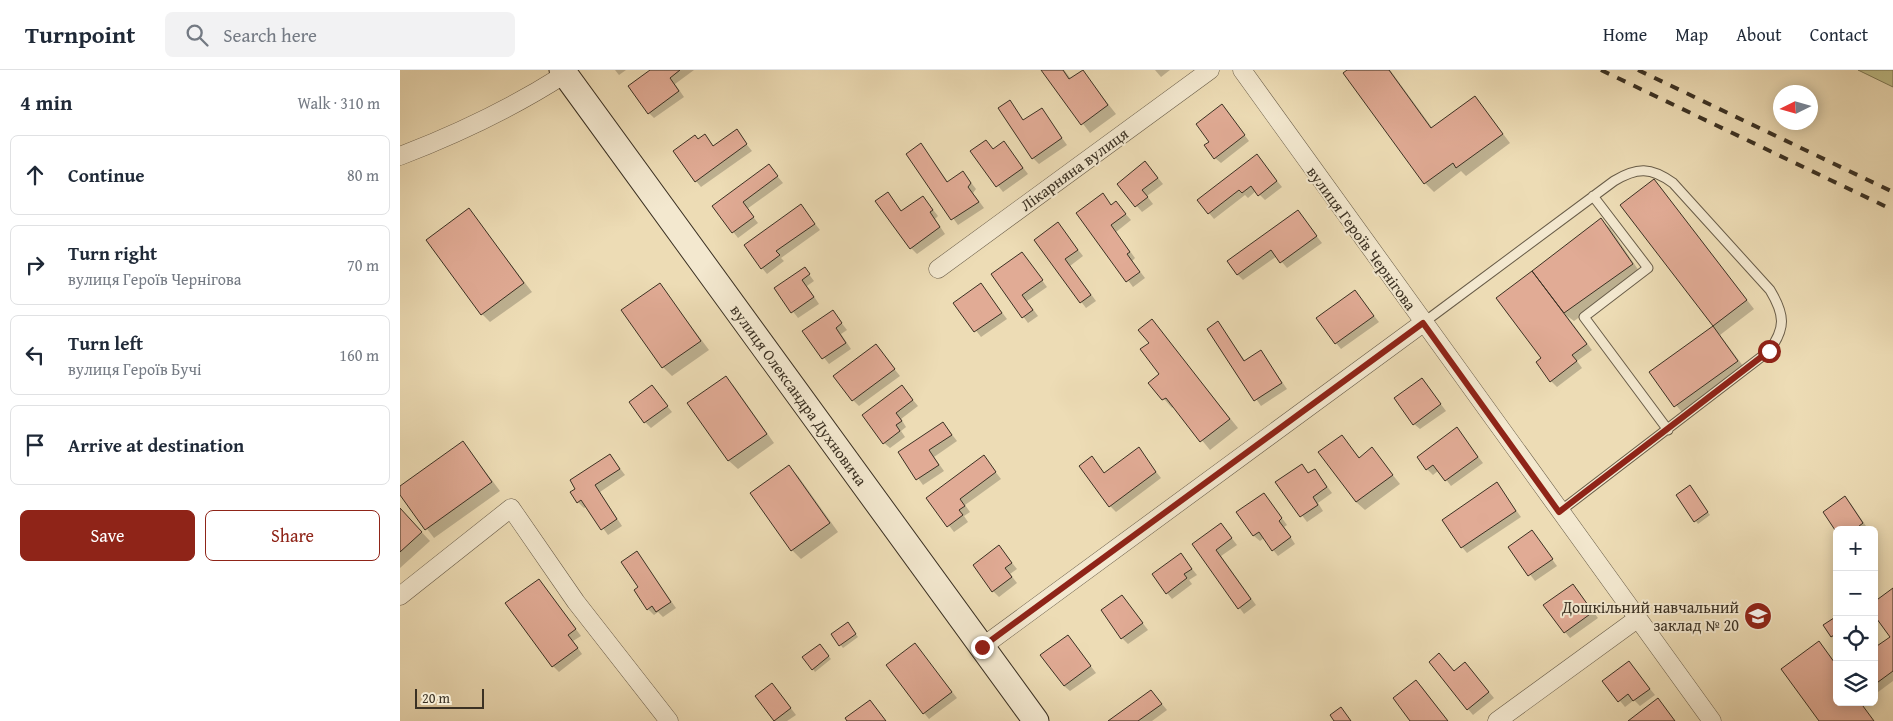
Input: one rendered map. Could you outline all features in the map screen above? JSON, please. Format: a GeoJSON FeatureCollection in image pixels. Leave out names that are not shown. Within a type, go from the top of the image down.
{"type":"FeatureCollection","features":[{"type":"Feature","properties":{"kind":"main road","name":"вулиця Олександра Духновича"},"geometry":{"type":"LineString","coordinates":[[564,72],[1036,721]]}},
{"type":"Feature","properties":{"kind":"street","name":"Лікарняна вулиця"},"geometry":{"type":"LineString","coordinates":[[938,269],[1210,70]]}},
{"type":"Feature","properties":{"kind":"street","name":"вулиця Героїв Чернігова"},"geometry":{"type":"LineString","coordinates":[[1242,70],[1636,619],[1712,721]]}},
{"type":"Feature","properties":{"kind":"street"},"geometry":{"type":"LineString","coordinates":[[400,156],[491,116],[564,72]]}},
{"type":"Feature","properties":{"kind":"street"},"geometry":{"type":"LineString","coordinates":[[982,647],[1423,323]]}},
{"type":"Feature","properties":{"kind":"street"},"geometry":{"type":"LineString","coordinates":[[400,596],[511,508],[576,602],[669,721]]}},
{"type":"Feature","properties":{"kind":"street"},"geometry":{"type":"LineString","coordinates":[[1497,721],[1636,619]]}},
{"type":"Feature","properties":{"kind":"lane"},"geometry":{"type":"LineString","coordinates":[[1423,323],[1593,196],[1627,173],[1642,170],[1659,173],[1680,190],[1770,290],[1779,305],[1782,321],[1779,337],[1769,351],[1559,512]]}},
{"type":"Feature","properties":{"kind":"lane"},"geometry":{"type":"LineString","coordinates":[[1593,196],[1648,268],[1584,317],[1668,430]]}},
{"type":"Feature","properties":{"kind":"shaded area"},"geometry":{"type":"Polygon","coordinates":[[[1858,70],[1893,70],[1893,87],[1858,70]]]}},
{"type":"Feature","properties":{"kind":"building"},"geometry":{"type":"Polygon","coordinates":[[[650,70],[680,70],[670,78],[679,91],[648,114],[628,86],[650,70]]]}},
{"type":"Feature","properties":{"kind":"building"},"geometry":{"type":"Polygon","coordinates":[[[1041,70],[1063,70],[1069,79],[1083,70],[1108,105],[1081,125],[1041,70]]]}},
{"type":"Feature","properties":{"kind":"building"},"geometry":{"type":"Polygon","coordinates":[[[1347,70],[1389,70],[1431,128],[1475,96],[1503,134],[1456,168],[1453,163],[1424,184],[1343,73],[1347,70]]]}},
{"type":"Feature","properties":{"kind":"building"},"geometry":{"type":"Polygon","coordinates":[[[1010,100],[1023,120],[1042,108],[1062,138],[1032,159],[998,108],[1010,100]]]}},
{"type":"Feature","properties":{"kind":"building"},"geometry":{"type":"Polygon","coordinates":[[[1222,104],[1245,135],[1214,159],[1204,145],[1209,142],[1196,124],[1222,104]]]}},
{"type":"Feature","properties":{"kind":"building"},"geometry":{"type":"Polygon","coordinates":[[[737,129],[747,144],[695,182],[673,151],[695,135],[698,139],[705,134],[713,146],[737,129]]]}},
{"type":"Feature","properties":{"kind":"building"},"geometry":{"type":"Polygon","coordinates":[[[986,140],[993,149],[1004,141],[1023,168],[996,187],[970,151],[986,140]]]}},
{"type":"Feature","properties":{"kind":"building"},"geometry":{"type":"Polygon","coordinates":[[[921,143],[947,182],[963,171],[971,183],[968,187],[979,202],[951,220],[906,154],[921,143]]]}},
{"type":"Feature","properties":{"kind":"building"},"geometry":{"type":"Polygon","coordinates":[[[1257,154],[1277,181],[1258,196],[1251,186],[1242,193],[1239,190],[1208,214],[1197,200],[1257,154]]]}},
{"type":"Feature","properties":{"kind":"building"},"geometry":{"type":"Polygon","coordinates":[[[1145,161],[1158,178],[1142,190],[1148,197],[1135,207],[1117,184],[1145,161]]]}},
{"type":"Feature","properties":{"kind":"building"},"geometry":{"type":"Polygon","coordinates":[[[769,164],[778,176],[743,202],[754,217],[732,233],[712,206],[769,164]]]}},
{"type":"Feature","properties":{"kind":"building"},"geometry":{"type":"Polygon","coordinates":[[[1654,179],[1747,300],[1713,326],[1620,205],[1654,179]]]}},
{"type":"Feature","properties":{"kind":"building"},"geometry":{"type":"Polygon","coordinates":[[[888,192],[901,211],[923,196],[933,210],[930,212],[940,227],[910,249],[875,201],[888,192]]]}},
{"type":"Feature","properties":{"kind":"building"},"geometry":{"type":"Polygon","coordinates":[[[1103,193],[1111,205],[1116,201],[1126,214],[1111,225],[1130,252],[1127,254],[1140,272],[1126,282],[1076,213],[1103,193]]]}},
{"type":"Feature","properties":{"kind":"building"},"geometry":{"type":"Polygon","coordinates":[[[801,204],[815,224],[776,251],[780,255],[761,269],[744,245],[801,204]]]}},
{"type":"Feature","properties":{"kind":"building"},"geometry":{"type":"Polygon","coordinates":[[[469,208],[524,283],[481,315],[426,240],[469,208]]]}},
{"type":"Feature","properties":{"kind":"building"},"geometry":{"type":"Polygon","coordinates":[[[1298,210],[1317,236],[1280,263],[1271,250],[1237,275],[1227,261],[1298,210]]]}},
{"type":"Feature","properties":{"kind":"building"},"geometry":{"type":"Polygon","coordinates":[[[1601,218],[1633,264],[1564,313],[1532,271],[1601,218]]]}},
{"type":"Feature","properties":{"kind":"building"},"geometry":{"type":"Polygon","coordinates":[[[1058,222],[1078,250],[1065,259],[1091,295],[1080,303],[1034,240],[1058,222]]]}},
{"type":"Feature","properties":{"kind":"building"},"geometry":{"type":"Polygon","coordinates":[[[1022,252],[1043,280],[1022,295],[1033,310],[1022,318],[991,274],[1022,252]]]}},
{"type":"Feature","properties":{"kind":"building"},"geometry":{"type":"Polygon","coordinates":[[[805,267],[810,274],[802,280],[814,297],[791,313],[774,288],[805,267]]]}},
{"type":"Feature","properties":{"kind":"building"},"geometry":{"type":"Polygon","coordinates":[[[1532,271],[1587,344],[1572,355],[1577,361],[1550,382],[1536,362],[1541,358],[1496,298],[1532,271]]]}},
{"type":"Feature","properties":{"kind":"building"},"geometry":{"type":"Polygon","coordinates":[[[660,283],[701,341],[662,368],[621,310],[660,283]]]}},
{"type":"Feature","properties":{"kind":"building"},"geometry":{"type":"Polygon","coordinates":[[[981,283],[1002,313],[974,332],[953,303],[981,283]]]}},
{"type":"Feature","properties":{"kind":"building"},"geometry":{"type":"Polygon","coordinates":[[[1355,290],[1374,316],[1335,344],[1316,318],[1355,290]]]}},
{"type":"Feature","properties":{"kind":"building"},"geometry":{"type":"Polygon","coordinates":[[[833,310],[842,323],[836,328],[846,343],[822,359],[802,331],[833,310]]]}},
{"type":"Feature","properties":{"kind":"building"},"geometry":{"type":"Polygon","coordinates":[[[1152,319],[1230,419],[1200,442],[1166,398],[1162,400],[1148,383],[1159,374],[1140,349],[1149,343],[1138,330],[1152,319]]]}},
{"type":"Feature","properties":{"kind":"building"},"geometry":{"type":"Polygon","coordinates":[[[1218,321],[1244,361],[1261,350],[1282,383],[1254,401],[1207,329],[1218,321]]]}},
{"type":"Feature","properties":{"kind":"building"},"geometry":{"type":"Polygon","coordinates":[[[1713,326],[1738,361],[1674,407],[1649,372],[1713,326]]]}},
{"type":"Feature","properties":{"kind":"building"},"geometry":{"type":"Polygon","coordinates":[[[876,344],[895,369],[852,401],[833,376],[876,344]]]}},
{"type":"Feature","properties":{"kind":"building"},"geometry":{"type":"Polygon","coordinates":[[[726,376],[767,434],[728,461],[687,403],[726,376]]]}},
{"type":"Feature","properties":{"kind":"building"},"geometry":{"type":"Polygon","coordinates":[[[1422,378],[1441,404],[1413,425],[1394,398],[1422,378]]]}},
{"type":"Feature","properties":{"kind":"building"},"geometry":{"type":"Polygon","coordinates":[[[652,385],[668,406],[644,423],[629,402],[652,385]]]}},
{"type":"Feature","properties":{"kind":"building"},"geometry":{"type":"Polygon","coordinates":[[[902,385],[913,400],[896,413],[902,421],[896,425],[900,431],[883,444],[862,415],[902,385]]]}},
{"type":"Feature","properties":{"kind":"building"},"geometry":{"type":"Polygon","coordinates":[[[943,422],[952,435],[929,450],[939,465],[916,480],[898,452],[943,422]]]}},
{"type":"Feature","properties":{"kind":"building"},"geometry":{"type":"Polygon","coordinates":[[[1457,427],[1478,457],[1445,481],[1433,465],[1426,470],[1417,457],[1457,427]]]}},
{"type":"Feature","properties":{"kind":"building"},"geometry":{"type":"Polygon","coordinates":[[[1342,435],[1359,458],[1372,447],[1393,475],[1356,502],[1318,452],[1342,435]]]}},
{"type":"Feature","properties":{"kind":"building"},"geometry":{"type":"Polygon","coordinates":[[[463,441],[492,482],[425,530],[400,495],[400,486],[463,441]]]}},
{"type":"Feature","properties":{"kind":"building"},"geometry":{"type":"Polygon","coordinates":[[[1139,447],[1156,472],[1109,507],[1079,466],[1092,456],[1104,473],[1139,447]]]}},
{"type":"Feature","properties":{"kind":"building"},"geometry":{"type":"Polygon","coordinates":[[[610,454],[620,469],[595,485],[617,519],[601,530],[581,500],[577,503],[570,492],[575,489],[570,480],[610,454]]]}},
{"type":"Feature","properties":{"kind":"building"},"geometry":{"type":"Polygon","coordinates":[[[984,455],[996,472],[960,499],[965,506],[959,510],[963,515],[947,527],[926,498],[984,455]]]}},
{"type":"Feature","properties":{"kind":"building"},"geometry":{"type":"Polygon","coordinates":[[[1302,464],[1308,473],[1315,469],[1327,487],[1313,497],[1318,505],[1300,517],[1275,482],[1302,464]]]}},
{"type":"Feature","properties":{"kind":"building"},"geometry":{"type":"Polygon","coordinates":[[[789,465],[830,523],[791,551],[750,493],[789,465]]]}},
{"type":"Feature","properties":{"kind":"building"},"geometry":{"type":"Polygon","coordinates":[[[1497,482],[1516,511],[1461,548],[1442,520],[1497,482]]]}},
{"type":"Feature","properties":{"kind":"building"},"geometry":{"type":"Polygon","coordinates":[[[1690,485],[1708,512],[1694,522],[1676,495],[1690,485]]]}},
{"type":"Feature","properties":{"kind":"building"},"geometry":{"type":"Polygon","coordinates":[[[1264,493],[1282,518],[1279,521],[1291,537],[1272,551],[1259,532],[1253,536],[1236,512],[1264,493]]]}},
{"type":"Feature","properties":{"kind":"building"},"geometry":{"type":"Polygon","coordinates":[[[1845,496],[1863,523],[1859,526],[1833,527],[1823,512],[1845,496]]]}},
{"type":"Feature","properties":{"kind":"building"},"geometry":{"type":"Polygon","coordinates":[[[400,508],[422,532],[400,552],[400,508]]]}},
{"type":"Feature","properties":{"kind":"building"},"geometry":{"type":"Polygon","coordinates":[[[1221,523],[1232,538],[1216,550],[1251,599],[1238,609],[1192,544],[1221,523]]]}},
{"type":"Feature","properties":{"kind":"building"},"geometry":{"type":"Polygon","coordinates":[[[1532,530],[1553,559],[1528,576],[1508,547],[1532,530]]]}},
{"type":"Feature","properties":{"kind":"building"},"geometry":{"type":"Polygon","coordinates":[[[999,545],[1012,563],[1005,568],[1012,577],[992,592],[973,565],[999,545]]]}},
{"type":"Feature","properties":{"kind":"building"},"geometry":{"type":"Polygon","coordinates":[[[637,551],[671,602],[656,612],[652,606],[647,610],[634,590],[638,587],[621,562],[637,551]]]}},
{"type":"Feature","properties":{"kind":"building"},"geometry":{"type":"Polygon","coordinates":[[[1181,553],[1192,569],[1184,574],[1187,578],[1166,594],[1152,574],[1181,553]]]}},
{"type":"Feature","properties":{"kind":"building"},"geometry":{"type":"Polygon","coordinates":[[[539,579],[576,629],[568,635],[578,648],[552,667],[505,603],[539,579]]]}},
{"type":"Feature","properties":{"kind":"building"},"geometry":{"type":"Polygon","coordinates":[[[1573,584],[1593,612],[1564,633],[1543,605],[1573,584]]]}},
{"type":"Feature","properties":{"kind":"building"},"geometry":{"type":"Polygon","coordinates":[[[1893,588],[1893,671],[1878,682],[1878,645],[1890,637],[1878,620],[1878,599],[1893,588]]]}},
{"type":"Feature","properties":{"kind":"building"},"geometry":{"type":"Polygon","coordinates":[[[1122,595],[1143,623],[1121,639],[1101,610],[1122,595]]]}},
{"type":"Feature","properties":{"kind":"building"},"geometry":{"type":"Polygon","coordinates":[[[1833,619],[1833,636],[1831,637],[1823,625],[1833,619]]]}},
{"type":"Feature","properties":{"kind":"building"},"geometry":{"type":"Polygon","coordinates":[[[848,622],[856,634],[839,646],[831,634],[848,622]]]}},
{"type":"Feature","properties":{"kind":"building"},"geometry":{"type":"Polygon","coordinates":[[[1068,635],[1091,666],[1064,686],[1040,655],[1068,635]]]}},
{"type":"Feature","properties":{"kind":"building"},"geometry":{"type":"Polygon","coordinates":[[[1819,641],[1833,660],[1833,706],[1863,706],[1874,721],[1819,721],[1781,669],[1819,641]]]}},
{"type":"Feature","properties":{"kind":"building"},"geometry":{"type":"Polygon","coordinates":[[[915,643],[952,692],[923,714],[886,665],[915,643]]]}},
{"type":"Feature","properties":{"kind":"building"},"geometry":{"type":"Polygon","coordinates":[[[820,644],[829,656],[812,670],[802,657],[820,644]]]}},
{"type":"Feature","properties":{"kind":"building"},"geometry":{"type":"Polygon","coordinates":[[[1439,653],[1454,671],[1465,662],[1489,692],[1467,710],[1429,662],[1439,653]]]}},
{"type":"Feature","properties":{"kind":"building"},"geometry":{"type":"Polygon","coordinates":[[[1629,661],[1650,689],[1633,701],[1628,694],[1618,702],[1602,681],[1629,661]]]}},
{"type":"Feature","properties":{"kind":"building"},"geometry":{"type":"Polygon","coordinates":[[[1416,680],[1448,721],[1410,721],[1393,698],[1416,680]]]}},
{"type":"Feature","properties":{"kind":"building"},"geometry":{"type":"Polygon","coordinates":[[[772,683],[791,708],[774,721],[755,696],[772,683]]]}},
{"type":"Feature","properties":{"kind":"building"},"geometry":{"type":"Polygon","coordinates":[[[1151,690],[1162,704],[1138,721],[1108,721],[1151,690]]]}},
{"type":"Feature","properties":{"kind":"building"},"geometry":{"type":"Polygon","coordinates":[[[1658,698],[1675,721],[1628,721],[1658,698]]]}},
{"type":"Feature","properties":{"kind":"building"},"geometry":{"type":"Polygon","coordinates":[[[870,700],[886,721],[847,721],[845,718],[870,700]]]}},
{"type":"Feature","properties":{"kind":"building"},"geometry":{"type":"Polygon","coordinates":[[[1341,707],[1351,721],[1334,721],[1330,715],[1341,707]]]}},
{"type":"Feature","properties":{"kind":"railway"},"geometry":{"type":"LineString","coordinates":[[1601,70],[1893,210]]}},
{"type":"Feature","properties":{"kind":"railway"},"geometry":{"type":"LineString","coordinates":[[1638,70],[1893,192]]}},
{"type":"Feature","properties":{"kind":"place","name":"Дошкільний навчальний заклад № 20"},"geometry":{"type":"Point","coordinates":[1758,616]}},
{"type":"Feature","properties":{"kind":"route"},"geometry":{"type":"LineString","coordinates":[[982,647],[1423,323],[1559,512],[1769,351]]}}]}
